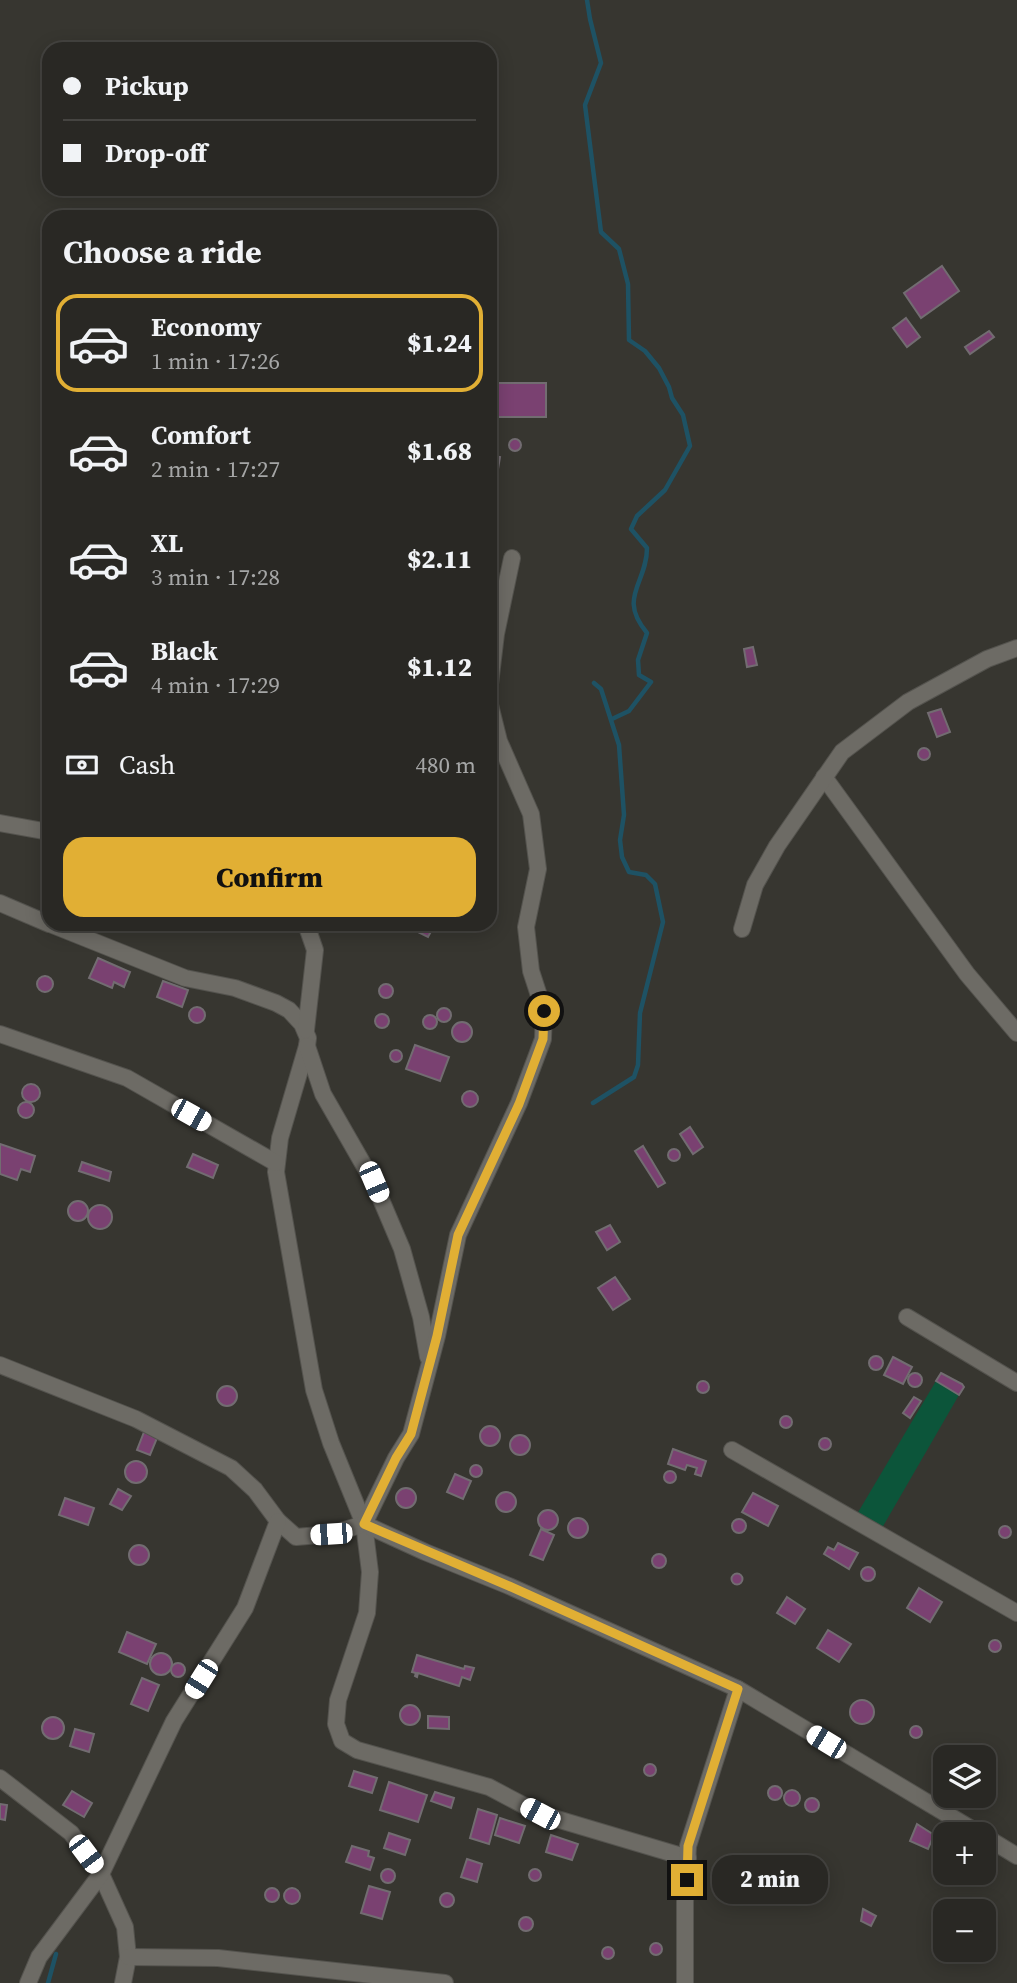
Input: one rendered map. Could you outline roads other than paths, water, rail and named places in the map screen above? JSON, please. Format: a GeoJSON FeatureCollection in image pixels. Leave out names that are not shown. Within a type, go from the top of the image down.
{"type":"FeatureCollection","features":[{"type":"Feature","properties":{"kind":"street"},"geometry":{"type":"LineString","coordinates":[[497,629],[512,558]]}},
{"type":"Feature","properties":{"kind":"street"},"geometry":{"type":"LineString","coordinates":[[742,929],[755,885],[777,846],[842,752],[908,702],[988,659],[1017,648]]}},
{"type":"Feature","properties":{"kind":"street"},"geometry":{"type":"LineString","coordinates":[[364,1524],[396,1458],[411,1434],[458,1235],[519,1104],[543,1039],[544,1011],[531,971],[526,927],[538,869],[531,814],[497,733]]}},
{"type":"Feature","properties":{"kind":"street"},"geometry":{"type":"LineString","coordinates":[[824,778],[967,974],[1017,1032]]}},
{"type":"Feature","properties":{"kind":"street"},"geometry":{"type":"LineString","coordinates":[[0,823],[42,831]]}},
{"type":"Feature","properties":{"kind":"street"},"geometry":{"type":"LineString","coordinates":[[0,903],[42,921]]}},
{"type":"Feature","properties":{"kind":"street"},"geometry":{"type":"LineString","coordinates":[[68,931],[185,978],[258,995],[289,1010],[306,1038],[323,1094],[374,1182],[402,1249],[421,1317],[429,1365]]}},
{"type":"Feature","properties":{"kind":"street"},"geometry":{"type":"LineString","coordinates":[[308,931],[315,950],[306,1038],[276,1163],[286,1237],[314,1390],[331,1443],[364,1524],[370,1572],[367,1613],[338,1700],[336,1724],[342,1741],[357,1750],[489,1787],[540,1814],[688,1858]]}},
{"type":"Feature","properties":{"kind":"street"},"geometry":{"type":"LineString","coordinates":[[0,1034],[127,1078],[276,1163]]}},
{"type":"Feature","properties":{"kind":"street"},"geometry":{"type":"LineString","coordinates":[[907,1317],[1017,1383]]}},
{"type":"Feature","properties":{"kind":"street"},"geometry":{"type":"LineString","coordinates":[[0,1365],[136,1419],[231,1468],[255,1490],[278,1521],[296,1536],[331,1534],[364,1524],[738,1689],[960,1822]]}},
{"type":"Feature","properties":{"kind":"street"},"geometry":{"type":"LineString","coordinates":[[732,1450],[1017,1613]]}},
{"type":"Feature","properties":{"kind":"street"},"geometry":{"type":"LineString","coordinates":[[29,1983],[39,1956],[101,1874],[174,1721],[245,1608],[278,1521]]}},
{"type":"Feature","properties":{"kind":"street"},"geometry":{"type":"LineString","coordinates":[[685,1983],[688,1846],[738,1689]]}},
{"type":"Feature","properties":{"kind":"street"},"geometry":{"type":"LineString","coordinates":[[0,1778],[71,1833],[101,1874],[125,1927],[128,1957],[123,1983]]}},
{"type":"Feature","properties":{"kind":"street"},"geometry":{"type":"LineString","coordinates":[[996,1843],[1017,1856]]}},
{"type":"Feature","properties":{"kind":"street"},"geometry":{"type":"LineString","coordinates":[[128,1957],[218,1958],[444,1983]]}},
{"type":"Feature","properties":{"kind":"waterway"},"geometry":{"type":"LineString","coordinates":[[587,0],[601,63],[585,105],[601,232],[619,249],[628,284],[629,340],[645,351],[659,368],[683,415],[690,446],[665,490],[637,516],[631,529],[647,548],[646,561],[636,590],[634,610],[647,633],[638,660],[639,675],[651,682],[629,711],[612,719]]}},
{"type":"Feature","properties":{"kind":"waterway"},"geometry":{"type":"LineString","coordinates":[[593,1103],[634,1077],[638,1065],[640,1013],[663,922],[655,884],[646,875],[629,872],[622,857],[620,840],[624,815],[619,745],[601,689],[594,683]]}},
{"type":"Feature","properties":{"kind":"waterway"},"geometry":{"type":"LineString","coordinates":[[48,1983],[56,1954]]}}]}
